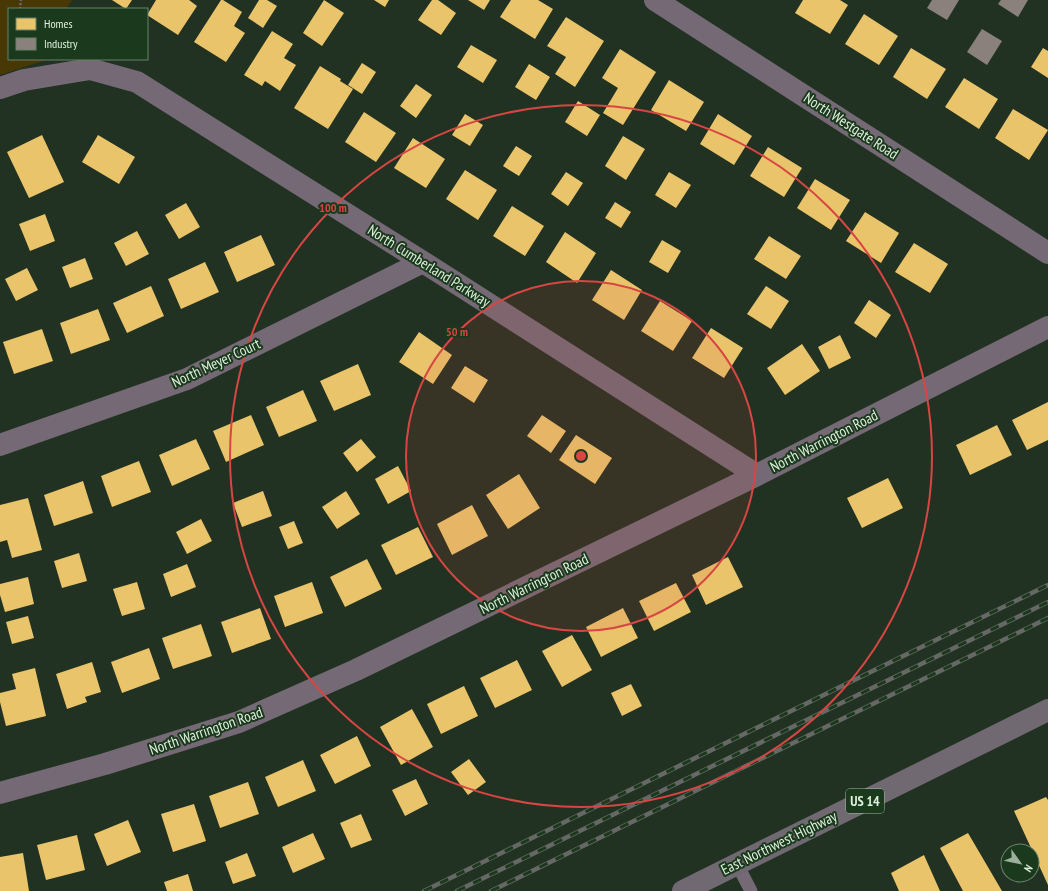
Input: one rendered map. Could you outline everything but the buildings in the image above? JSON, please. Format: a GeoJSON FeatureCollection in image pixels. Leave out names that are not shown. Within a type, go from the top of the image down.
{"type":"FeatureCollection","features":[{"type":"Feature","properties":{"kind":"main road","name":"East Northwest Highway"},"geometry":{"type":"LineString","coordinates":[[683,891],[1048,710]]}},
{"type":"Feature","properties":{"kind":"street","name":"North Westgate Road"},"geometry":{"type":"LineString","coordinates":[[655,0],[1048,253]]}},
{"type":"Feature","properties":{"kind":"street","name":"North Cumberland Parkway"},"geometry":{"type":"LineString","coordinates":[[0,88],[24,80],[90,69],[137,82],[757,475]]}},
{"type":"Feature","properties":{"kind":"street","name":"North Meyer Court"},"geometry":{"type":"LineString","coordinates":[[0,445],[187,379],[423,262]]}},
{"type":"Feature","properties":{"kind":"street","name":"North Warrington Road"},"geometry":{"type":"LineString","coordinates":[[0,793],[105,764],[239,722],[356,670],[757,475],[1048,327]]}},
{"type":"Feature","properties":{"kind":"lane"},"geometry":{"type":"LineString","coordinates":[[737,864],[751,891]]}},
{"type":"Feature","properties":{"kind":"shaded area"},"geometry":{"type":"Polygon","coordinates":[[[0,0],[72,0],[67,8],[8,8],[8,60],[46,60],[0,75],[0,0]]]}},
{"type":"Feature","properties":{"kind":"railway"},"geometry":{"type":"LineString","coordinates":[[424,891],[1048,585]]}},
{"type":"Feature","properties":{"kind":"railway"},"geometry":{"type":"LineString","coordinates":[[457,891],[1048,602]]}},
{"type":"Feature","properties":{"kind":"railway"},"geometry":{"type":"LineString","coordinates":[[491,891],[1048,618]]}}]}
